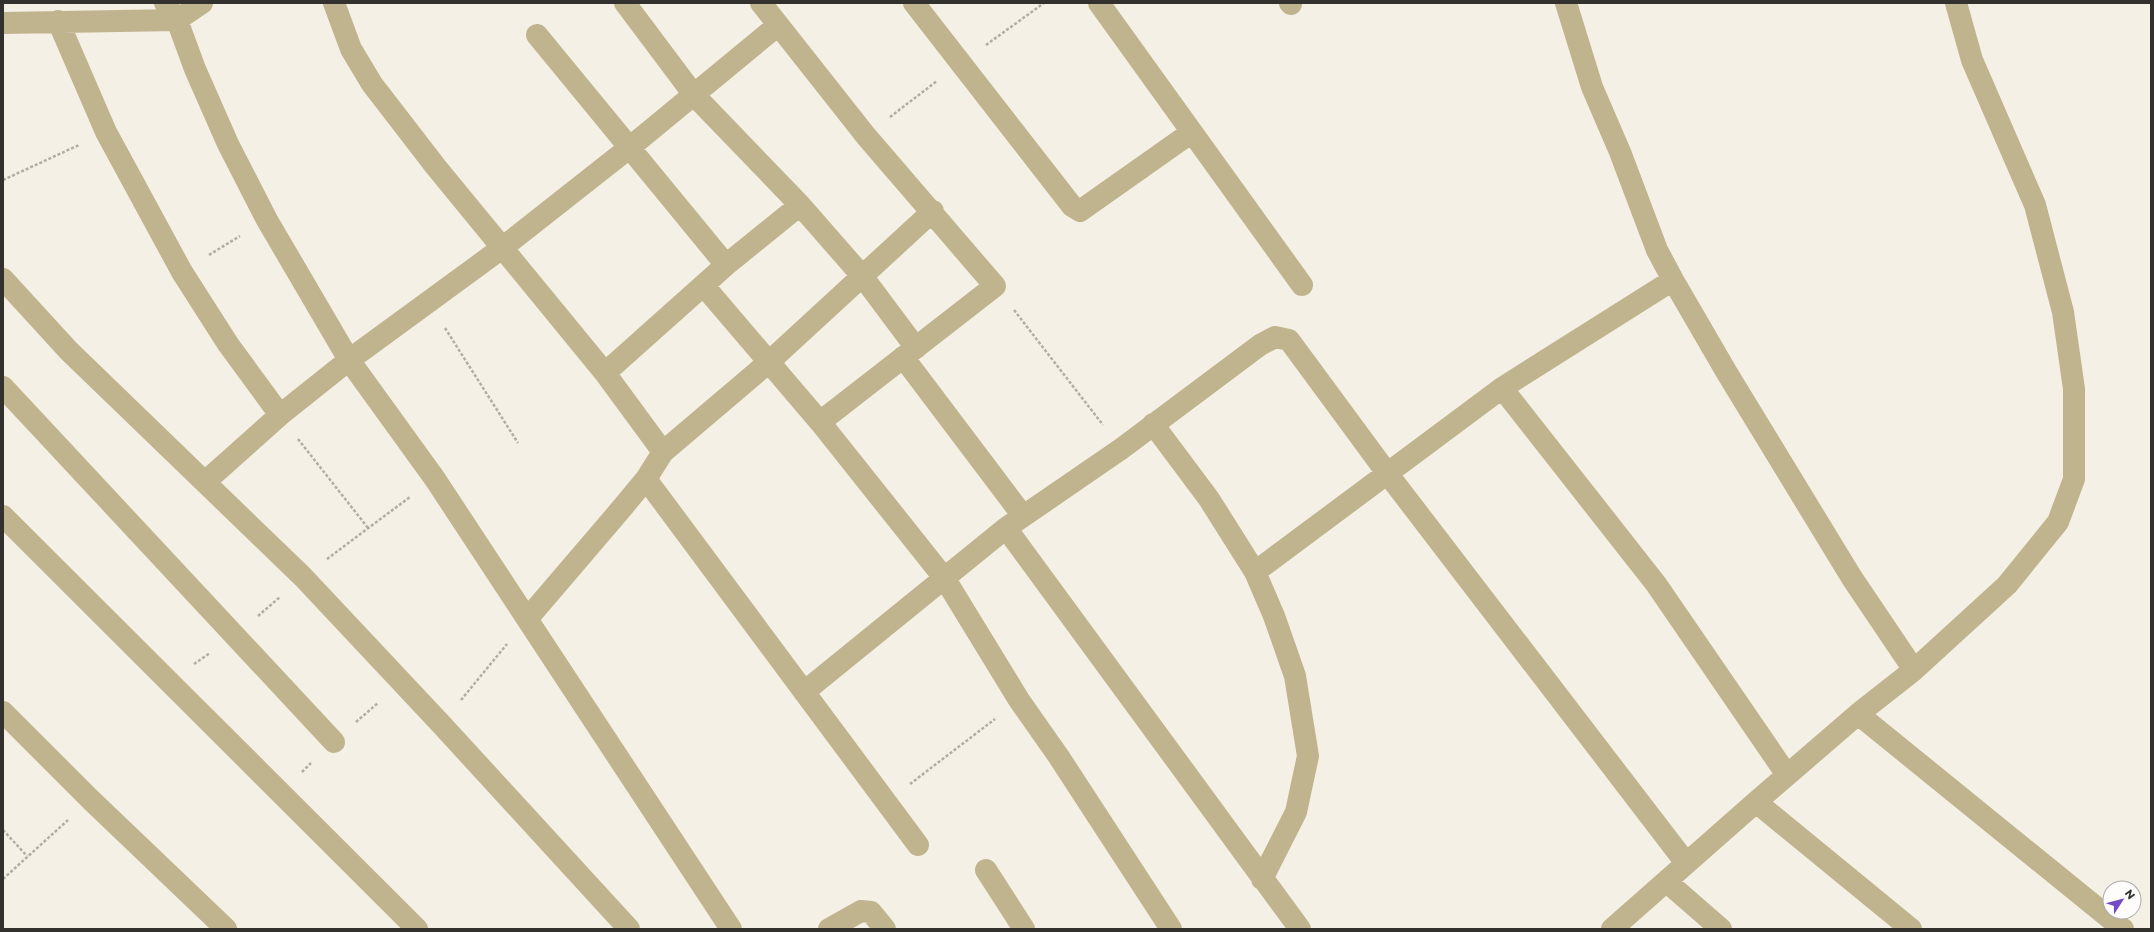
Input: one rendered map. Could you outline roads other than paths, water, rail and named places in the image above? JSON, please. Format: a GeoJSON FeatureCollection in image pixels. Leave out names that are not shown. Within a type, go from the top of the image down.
{"type":"FeatureCollection","features":[{"type":"Feature","properties":{"kind":"street"},"geometry":{"type":"LineString","coordinates":[[3,22],[58,21],[171,11],[202,3]]}},
{"type":"Feature","properties":{"kind":"street"},"geometry":{"type":"LineString","coordinates":[[334,3],[351,50],[372,84],[502,248],[605,373],[663,452]]}},
{"type":"Feature","properties":{"kind":"street"},"geometry":{"type":"LineString","coordinates":[[625,3],[694,95],[800,205],[863,277],[1014,522],[1262,879],[1300,929]]}},
{"type":"Feature","properties":{"kind":"street"},"geometry":{"type":"LineString","coordinates":[[761,3],[777,26],[866,136],[933,211],[995,286],[820,422]]}},
{"type":"Feature","properties":{"kind":"street"},"geometry":{"type":"LineString","coordinates":[[914,3],[1072,206],[1080,210],[1192,132]]}},
{"type":"Feature","properties":{"kind":"street"},"geometry":{"type":"LineString","coordinates":[[1099,3],[1302,284]]}},
{"type":"Feature","properties":{"kind":"street"},"geometry":{"type":"LineString","coordinates":[[1566,3],[1592,87],[1620,152],[1657,250],[1726,373],[1852,578],[1914,670]]}},
{"type":"Feature","properties":{"kind":"street"},"geometry":{"type":"LineString","coordinates":[[1612,929],[1858,714],[1914,670],[2007,585],[2058,522],[2074,479],[2074,389],[2063,312],[2035,205],[1972,60],[1956,3]]}},
{"type":"Feature","properties":{"kind":"street"},"geometry":{"type":"LineString","coordinates":[[171,11],[225,138],[267,220],[349,360],[435,479],[528,618],[731,929]]}},
{"type":"Feature","properties":{"kind":"street"},"geometry":{"type":"LineString","coordinates":[[58,21],[106,132],[182,272],[228,344],[280,415]]}},
{"type":"Feature","properties":{"kind":"street"},"geometry":{"type":"LineString","coordinates":[[205,482],[280,415],[349,360],[502,248],[629,148],[777,26]]}},
{"type":"Feature","properties":{"kind":"street"},"geometry":{"type":"LineString","coordinates":[[537,35],[726,265]]}},
{"type":"Feature","properties":{"kind":"street"},"geometry":{"type":"LineString","coordinates":[[605,373],[726,265],[800,205]]}},
{"type":"Feature","properties":{"kind":"street"},"geometry":{"type":"LineString","coordinates":[[528,618],[646,479],[663,452],[769,362],[933,211]]}},
{"type":"Feature","properties":{"kind":"street"},"geometry":{"type":"LineString","coordinates":[[3,279],[69,351],[303,577],[442,724],[629,929]]}},
{"type":"Feature","properties":{"kind":"street"},"geometry":{"type":"LineString","coordinates":[[1255,572],[1502,388],[1673,280]]}},
{"type":"Feature","properties":{"kind":"street"},"geometry":{"type":"LineString","coordinates":[[704,286],[820,422],[945,579],[1019,700],[1059,757],[1171,929]]}},
{"type":"Feature","properties":{"kind":"street"},"geometry":{"type":"LineString","coordinates":[[804,692],[1014,522],[1121,449],[1260,345],[1275,336],[1289,340],[1387,473],[1686,863]]}},
{"type":"Feature","properties":{"kind":"street"},"geometry":{"type":"LineString","coordinates":[[3,387],[334,742]]}},
{"type":"Feature","properties":{"kind":"street"},"geometry":{"type":"LineString","coordinates":[[1502,388],[1656,584],[1787,775]]}},
{"type":"Feature","properties":{"kind":"street"},"geometry":{"type":"LineString","coordinates":[[1153,424],[1209,499],[1255,572],[1274,616],[1295,676],[1308,756],[1296,812],[1262,879]]}},
{"type":"Feature","properties":{"kind":"street"},"geometry":{"type":"LineString","coordinates":[[646,479],[918,845]]}},
{"type":"Feature","properties":{"kind":"street"},"geometry":{"type":"LineString","coordinates":[[3,516],[417,929]]}},
{"type":"Feature","properties":{"kind":"street"},"geometry":{"type":"LineString","coordinates":[[3,712],[91,800],[226,929]]}},
{"type":"Feature","properties":{"kind":"street"},"geometry":{"type":"LineString","coordinates":[[1858,714],[2123,929]]}},
{"type":"Feature","properties":{"kind":"street"},"geometry":{"type":"LineString","coordinates":[[1756,802],[1911,929]]}},
{"type":"Feature","properties":{"kind":"street"},"geometry":{"type":"LineString","coordinates":[[986,870],[1024,929]]}},
{"type":"Feature","properties":{"kind":"street"},"geometry":{"type":"LineString","coordinates":[[1667,882],[1721,929]]}},
{"type":"Feature","properties":{"kind":"street"},"geometry":{"type":"LineString","coordinates":[[829,929],[861,911],[871,912],[885,929]]}}]}
